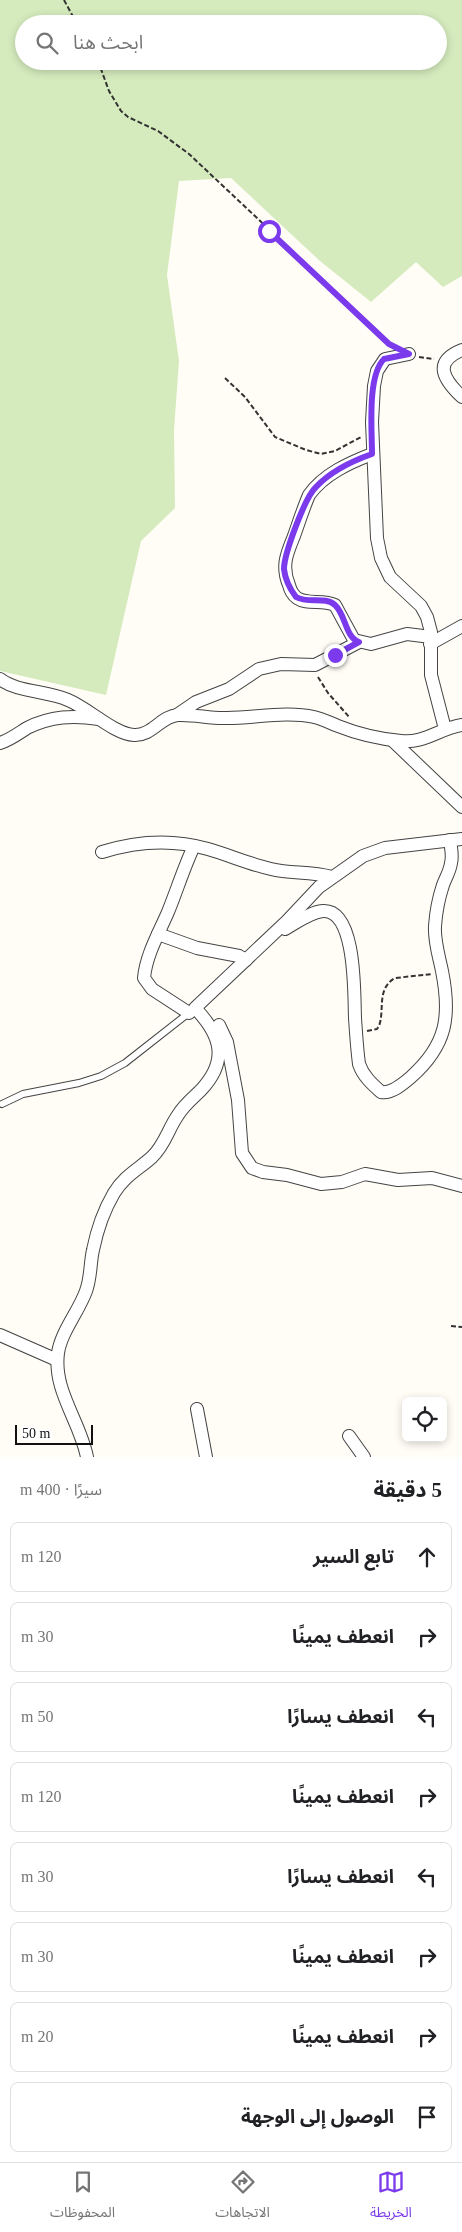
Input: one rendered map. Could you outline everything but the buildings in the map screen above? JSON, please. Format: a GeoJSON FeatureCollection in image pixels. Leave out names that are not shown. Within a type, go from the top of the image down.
{"type":"FeatureCollection","features":[{"type":"Feature","properties":{"kind":"street"},"geometry":{"type":"LineString","coordinates":[[462,350],[450,356],[445,361],[443,367],[447,381],[462,396]]}},
{"type":"Feature","properties":{"kind":"street"},"geometry":{"type":"LineString","coordinates":[[409,354],[391,356],[380,363],[374,386],[372,454],[375,520],[381,558],[390,577],[421,606],[427,617],[431,675],[445,729]]}},
{"type":"Feature","properties":{"kind":"street"},"geometry":{"type":"LineString","coordinates":[[359,642],[351,636],[343,617],[334,605],[324,601],[307,601],[296,597],[287,580],[285,562],[287,550],[303,508],[315,487],[338,470],[372,454]]}},
{"type":"Feature","properties":{"kind":"street"},"geometry":{"type":"LineString","coordinates":[[0,679],[14,687],[67,699],[83,706],[120,731],[137,735],[151,730],[164,720],[177,715],[196,702],[229,689],[259,669],[281,664],[312,665],[359,642],[380,643],[407,634],[430,641],[462,626]]}},
{"type":"Feature","properties":{"kind":"street"},"geometry":{"type":"LineString","coordinates":[[177,715],[213,718],[307,716],[374,737],[401,742],[422,739],[445,729],[462,725]]}},
{"type":"Feature","properties":{"kind":"street"},"geometry":{"type":"LineString","coordinates":[[0,743],[43,720],[77,717],[103,720]]}},
{"type":"Feature","properties":{"kind":"street"},"geometry":{"type":"LineString","coordinates":[[392,740],[462,807]]}},
{"type":"Feature","properties":{"kind":"street"},"geometry":{"type":"LineString","coordinates":[[196,1013],[246,960],[332,877],[363,856],[385,848],[456,840],[452,863],[442,887],[435,924],[446,1011],[444,1030],[432,1055],[400,1085],[385,1092],[370,1081],[359,1064],[353,959],[343,927],[332,914],[323,911],[312,914],[263,944]]}},
{"type":"Feature","properties":{"kind":"street"},"geometry":{"type":"LineString","coordinates":[[102,852],[121,846],[170,842],[194,846],[274,870],[307,871],[332,877]]}},
{"type":"Feature","properties":{"kind":"street"},"geometry":{"type":"LineString","coordinates":[[194,846],[182,870],[149,954],[144,978],[152,989],[219,1025],[227,1042],[238,1100],[242,1153],[252,1168],[320,1184],[342,1182],[365,1174],[398,1180],[432,1178],[462,1186]]}},
{"type":"Feature","properties":{"kind":"street"},"geometry":{"type":"LineString","coordinates":[[158,934],[197,948],[239,956],[246,960]]}},
{"type":"Feature","properties":{"kind":"street"},"geometry":{"type":"LineString","coordinates":[[87,1457],[80,1430],[61,1390],[58,1376],[58,1360],[62,1337],[74,1318],[87,1288],[97,1232],[114,1193],[129,1174],[152,1157],[163,1144],[177,1116],[211,1078],[217,1064],[219,1052],[212,1027],[196,1013]]}},
{"type":"Feature","properties":{"kind":"street"},"geometry":{"type":"LineString","coordinates":[[0,1335],[58,1360]]}},
{"type":"Feature","properties":{"kind":"street"},"geometry":{"type":"LineString","coordinates":[[197,1409],[206,1457]]}},
{"type":"Feature","properties":{"kind":"street"},"geometry":{"type":"LineString","coordinates":[[349,1436],[364,1457]]}},
{"type":"Feature","properties":{"kind":"lane"},"geometry":{"type":"LineString","coordinates":[[2,1104],[23,1094],[79,1083],[101,1076],[125,1063],[196,1013]]}},
{"type":"Feature","properties":{"kind":"path"},"geometry":{"type":"LineString","coordinates":[[64,0],[72,15]]}},
{"type":"Feature","properties":{"kind":"path"},"geometry":{"type":"LineString","coordinates":[[101,70],[109,91],[120,111],[128,117],[158,131],[184,150],[389,344],[409,354],[445,361]]}},
{"type":"Feature","properties":{"kind":"path"},"geometry":{"type":"LineString","coordinates":[[225,378],[245,397],[275,437],[306,450],[321,454],[328,453],[372,432]]}},
{"type":"Feature","properties":{"kind":"path"},"geometry":{"type":"LineString","coordinates":[[312,665],[328,693],[353,720]]}},
{"type":"Feature","properties":{"kind":"path"},"geometry":{"type":"LineString","coordinates":[[356,1032],[374,1030],[379,1026],[382,996],[390,981],[395,978],[426,976],[442,972]]}},
{"type":"Feature","properties":{"kind":"path"},"geometry":{"type":"LineString","coordinates":[[451,1326],[462,1327]]}},
{"type":"Feature","properties":{"kind":"green space"},"geometry":{"type":"Polygon","coordinates":[[[0,0],[462,0],[462,276],[443,287],[416,262],[371,302],[320,261],[231,178],[179,181],[167,275],[179,361],[174,430],[175,508],[141,541],[106,695],[0,671],[0,0]]]}},
{"type":"Feature","properties":{"kind":"route"},"geometry":{"type":"LineString","coordinates":[[269,231],[389,344],[409,354],[391,356],[384,359],[377,370],[374,386],[372,454],[355,460],[332,473],[315,487],[303,508],[294,537],[287,550],[284,570],[291,591],[298,599],[330,602],[343,617],[351,636],[359,642],[335,655]]}}]}
